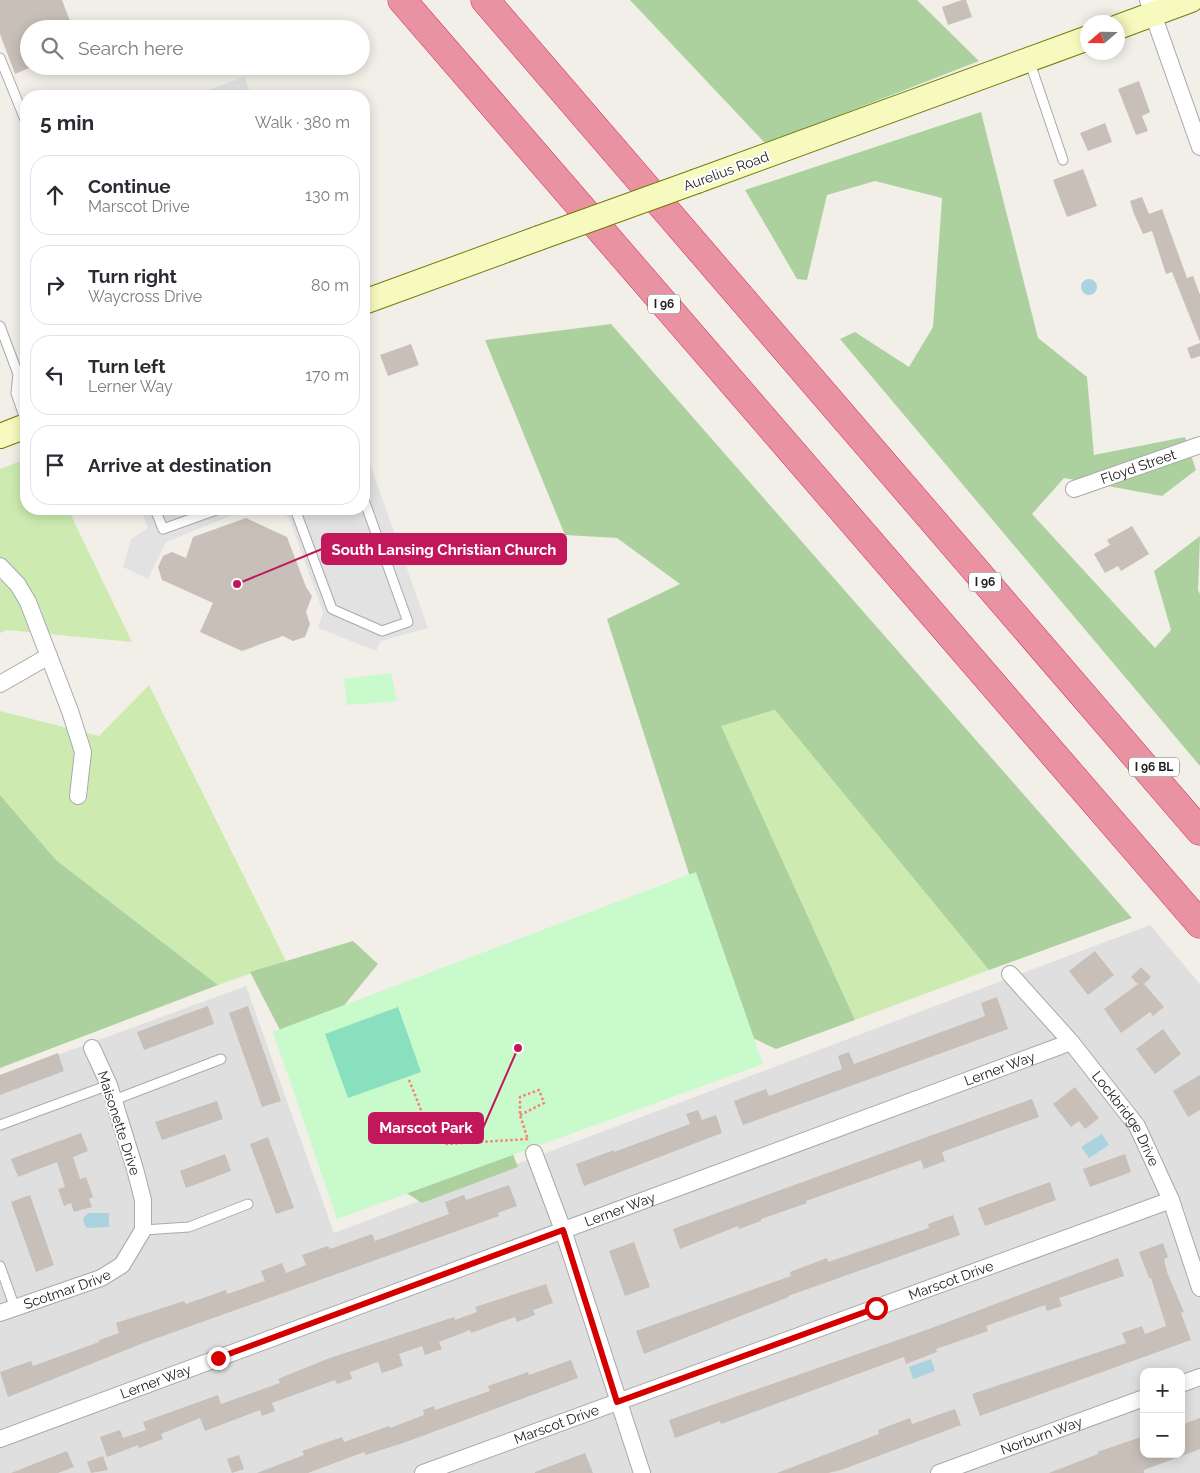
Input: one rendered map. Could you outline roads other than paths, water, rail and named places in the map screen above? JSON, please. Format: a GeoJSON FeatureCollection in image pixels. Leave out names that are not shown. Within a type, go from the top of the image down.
{"type":"FeatureCollection","features":[{"type":"Feature","properties":{"kind":"highway","name":"I 96"},"geometry":{"type":"LineString","coordinates":[[402,0],[1200,924]]}},
{"type":"Feature","properties":{"kind":"highway","name":"I 96"},"geometry":{"type":"LineString","coordinates":[[485,0],[1200,831]]}},
{"type":"Feature","properties":{"kind":"highway","name":"I 96 BL"},"geometry":{"type":"LineString","coordinates":[[1109,726],[1200,808]]}},
{"type":"Feature","properties":{"kind":"highway"},"geometry":{"type":"LineString","coordinates":[[1155,872],[1200,931]]}},
{"type":"Feature","properties":{"kind":"street"},"geometry":{"type":"LineString","coordinates":[[1125,23],[1150,7],[1191,0]]}},
{"type":"Feature","properties":{"kind":"street"},"geometry":{"type":"LineString","coordinates":[[1150,7],[1200,147]]}},
{"type":"Feature","properties":{"kind":"street","name":"Aurelius Road"},"geometry":{"type":"LineString","coordinates":[[370,300],[1080,41]]}},
{"type":"Feature","properties":{"kind":"street"},"geometry":{"type":"LineString","coordinates":[[0,436],[20,427]]}},
{"type":"Feature","properties":{"kind":"street","name":"Floyd Street"},"geometry":{"type":"LineString","coordinates":[[1074,489],[1200,445]]}},
{"type":"Feature","properties":{"kind":"street"},"geometry":{"type":"LineString","coordinates":[[0,566],[18,585],[28,602],[83,752],[78,796]]}},
{"type":"Feature","properties":{"kind":"street"},"geometry":{"type":"LineString","coordinates":[[0,684],[49,656]]}},
{"type":"Feature","properties":{"kind":"street","name":"Lockbridge Drive"},"geometry":{"type":"LineString","coordinates":[[1010,974],[1071,1042],[1137,1126],[1171,1200],[1200,1288]]}},
{"type":"Feature","properties":{"kind":"street","name":"Lerner Way"},"geometry":{"type":"LineString","coordinates":[[0,1439],[1071,1042]]}},
{"type":"Feature","properties":{"kind":"street","name":"Maisonette Drive"},"geometry":{"type":"LineString","coordinates":[[92,1048],[111,1092],[143,1200],[143,1230]]}},
{"type":"Feature","properties":{"kind":"street"},"geometry":{"type":"LineString","coordinates":[[531,1146],[563,1230],[617,1402],[642,1473]]}},
{"type":"Feature","properties":{"kind":"street","name":"Marscot Drive"},"geometry":{"type":"LineString","coordinates":[[423,1473],[1171,1200]]}},
{"type":"Feature","properties":{"kind":"street","name":"Scotmar Drive"},"geometry":{"type":"LineString","coordinates":[[7,1310],[101,1278],[122,1265],[143,1230]]}},
{"type":"Feature","properties":{"kind":"street"},"geometry":{"type":"LineString","coordinates":[[1185,1383],[1200,1377]]}},
{"type":"Feature","properties":{"kind":"street","name":"Norburn Way"},"geometry":{"type":"LineString","coordinates":[[939,1473],[1140,1399]]}},
{"type":"Feature","properties":{"kind":"lane"},"geometry":{"type":"LineString","coordinates":[[0,58],[20,107]]}},
{"type":"Feature","properties":{"kind":"lane"},"geometry":{"type":"LineString","coordinates":[[1029,60],[1063,160]]}},
{"type":"Feature","properties":{"kind":"lane"},"geometry":{"type":"LineString","coordinates":[[0,326],[18,374],[16,393],[20,405]]}},
{"type":"Feature","properties":{"kind":"lane"},"geometry":{"type":"LineString","coordinates":[[157,515],[163,529],[202,515]]}},
{"type":"Feature","properties":{"kind":"lane"},"geometry":{"type":"LineString","coordinates":[[296,515],[332,609],[382,631],[408,622],[369,515]]}},
{"type":"Feature","properties":{"kind":"lane"},"geometry":{"type":"LineString","coordinates":[[0,1124],[221,1059]]}},
{"type":"Feature","properties":{"kind":"lane"},"geometry":{"type":"LineString","coordinates":[[143,1230],[189,1227],[248,1204]]}},
{"type":"Feature","properties":{"kind":"lane"},"geometry":{"type":"LineString","coordinates":[[0,1266],[7,1310]]}},
{"type":"Feature","properties":{"kind":"water"},"geometry":{"type":"Polygon","coordinates":[[[1086,279],[1092,279],[1097,284],[1095,293],[1086,295],[1081,290],[1081,284],[1086,279]]]}},
{"type":"Feature","properties":{"kind":"water"},"geometry":{"type":"Polygon","coordinates":[[[1102,1134],[1109,1145],[1089,1158],[1081,1147],[1102,1134]]]}},
{"type":"Feature","properties":{"kind":"water"},"geometry":{"type":"Polygon","coordinates":[[[88,1213],[109,1213],[109,1227],[87,1228],[83,1218],[88,1213]]]}},
{"type":"Feature","properties":{"kind":"water"},"geometry":{"type":"Polygon","coordinates":[[[931,1359],[935,1371],[913,1379],[909,1367],[931,1359]]]}},
{"type":"Feature","properties":{"kind":"place","name":"South Lansing Christian Church"},"geometry":{"type":"Point","coordinates":[237,584]}},
{"type":"Feature","properties":{"kind":"place","name":"Marscot Park"},"geometry":{"type":"Point","coordinates":[518,1048]}}]}
